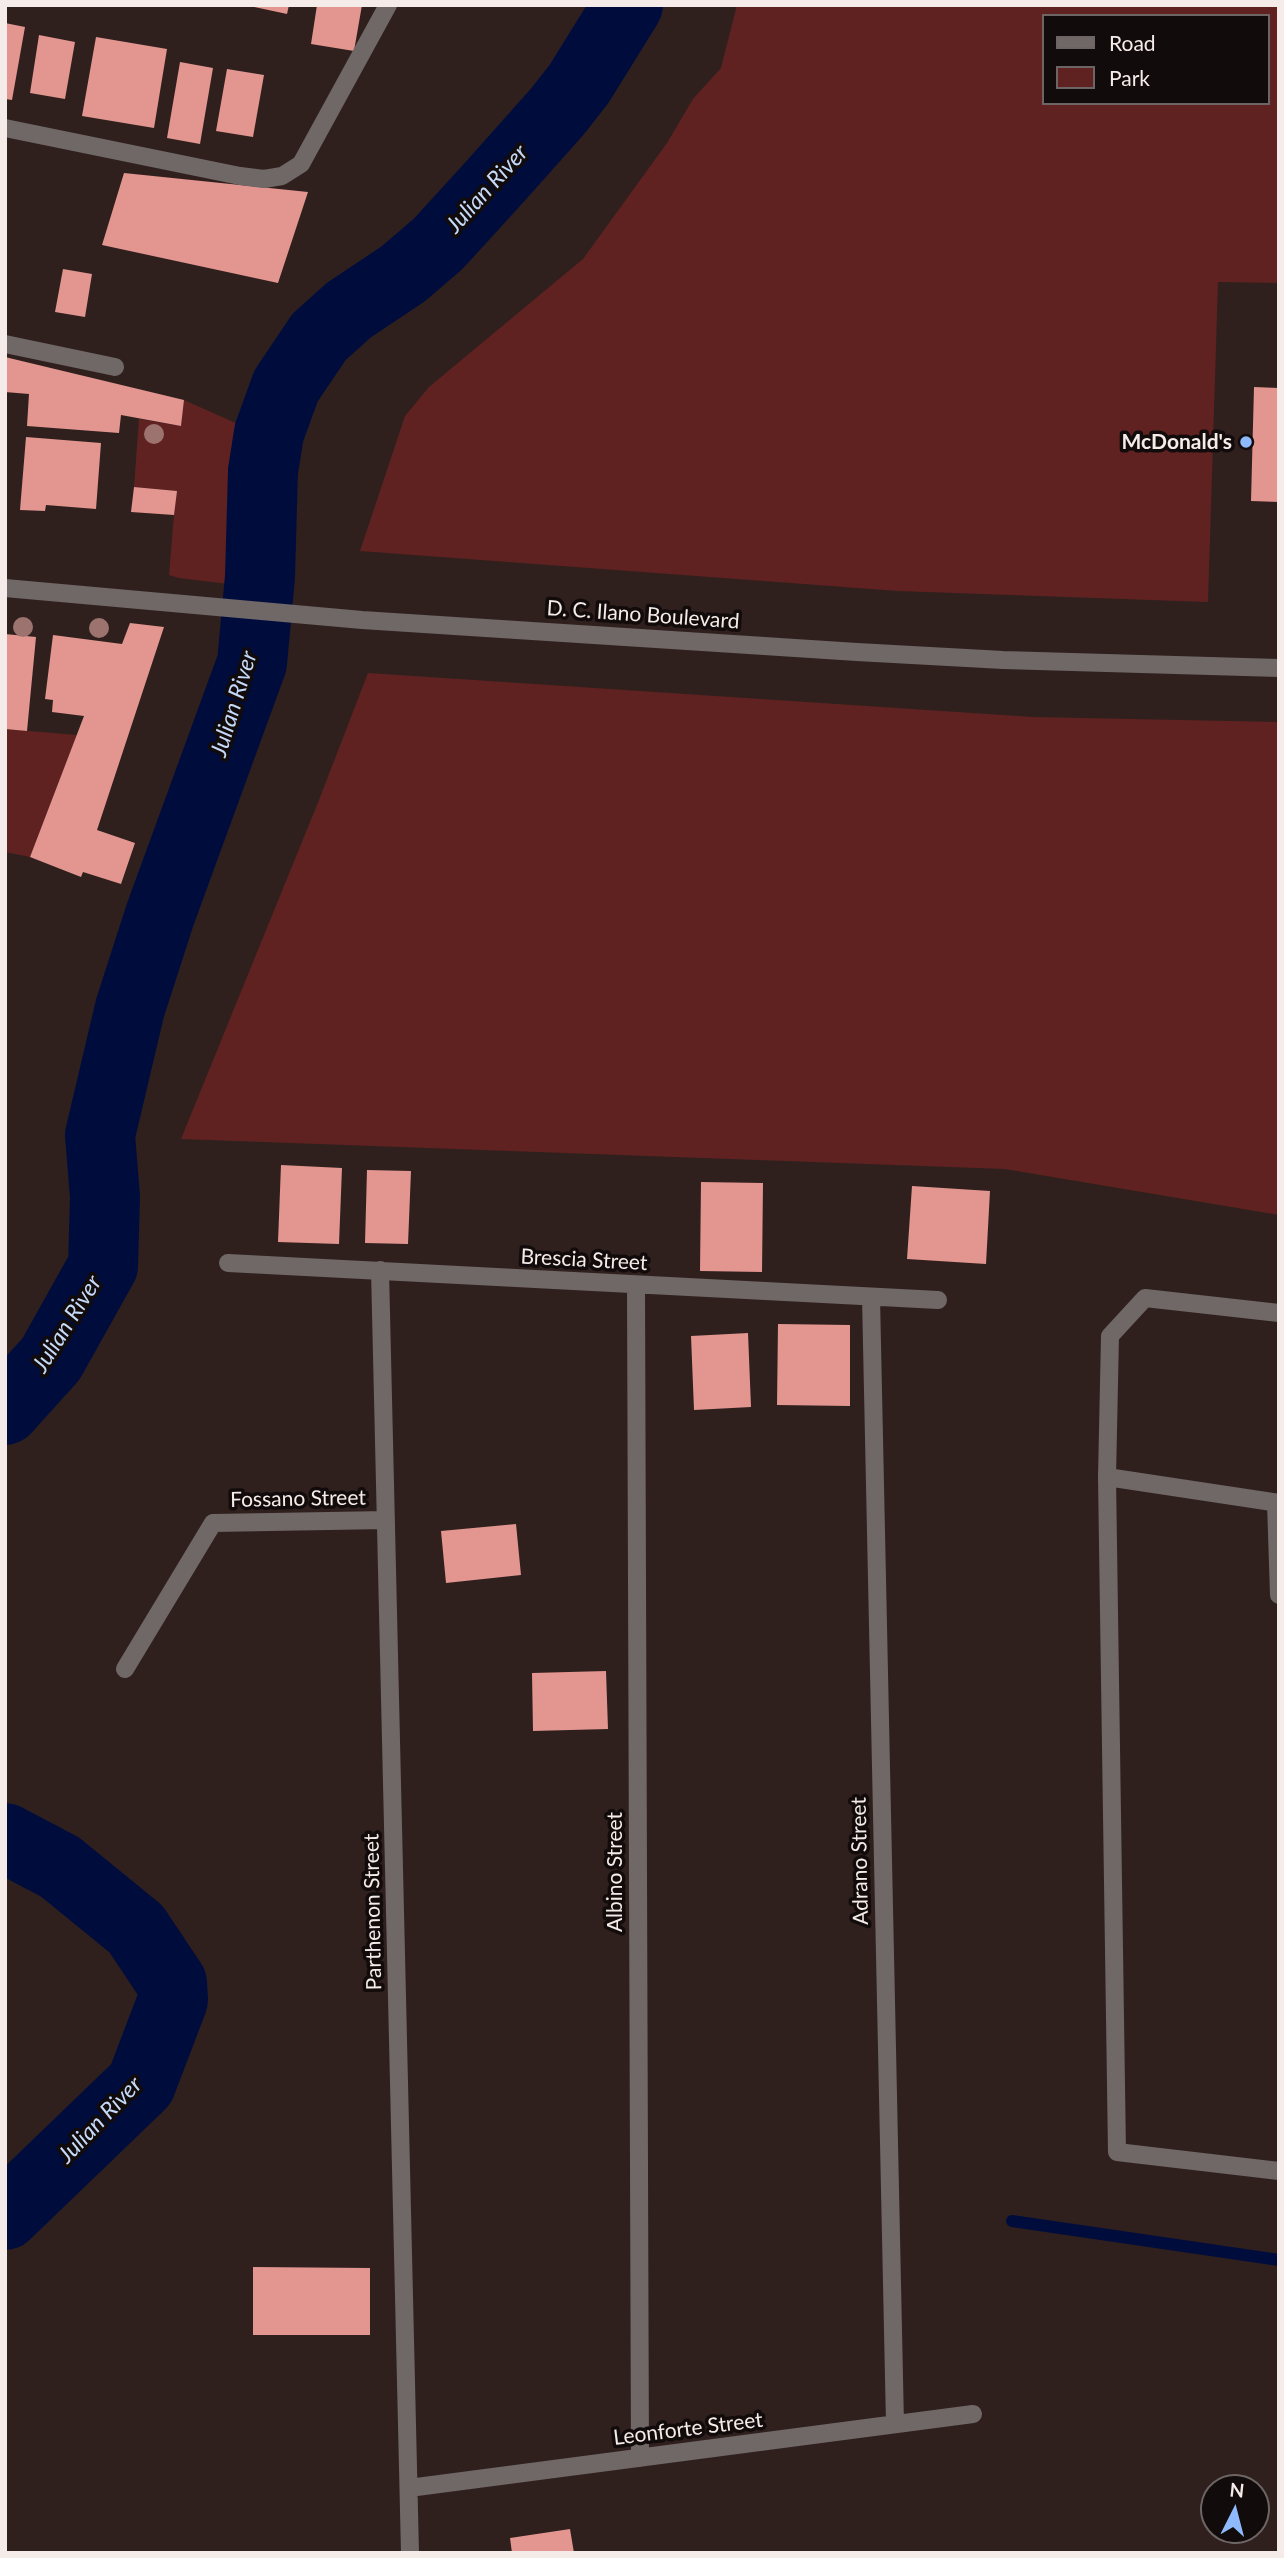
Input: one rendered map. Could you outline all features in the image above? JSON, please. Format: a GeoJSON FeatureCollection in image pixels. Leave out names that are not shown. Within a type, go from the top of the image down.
{"type":"FeatureCollection","features":[{"type":"Feature","properties":{"kind":"street"},"geometry":{"type":"LineString","coordinates":[[5,128],[240,176],[264,179],[282,176],[301,164],[387,5]]}},
{"type":"Feature","properties":{"kind":"street"},"geometry":{"type":"LineString","coordinates":[[5,344],[115,367]]}},
{"type":"Feature","properties":{"kind":"street","name":"D. C. Ilano Boulevard"},"geometry":{"type":"LineString","coordinates":[[5,588],[328,617],[857,652],[1003,660],[1279,668]]}},
{"type":"Feature","properties":{"kind":"street","name":"Brescia Street"},"geometry":{"type":"LineString","coordinates":[[228,1263],[938,1300]]}},
{"type":"Feature","properties":{"kind":"street","name":"Parthenon Street"},"geometry":{"type":"LineString","coordinates":[[380,1270],[410,2553]]}},
{"type":"Feature","properties":{"kind":"street","name":"Albino Street"},"geometry":{"type":"LineString","coordinates":[[636,1286],[640,2458]]}},
{"type":"Feature","properties":{"kind":"street","name":"Adrano Street"},"geometry":{"type":"LineString","coordinates":[[871,1297],[895,2424]]}},
{"type":"Feature","properties":{"kind":"street"},"geometry":{"type":"LineString","coordinates":[[1279,1313],[1144,1298],[1110,1336],[1107,1477],[1117,2152],[1279,2171]]}},
{"type":"Feature","properties":{"kind":"street"},"geometry":{"type":"LineString","coordinates":[[1107,1477],[1278,1503],[1279,1595]]}},
{"type":"Feature","properties":{"kind":"street","name":"Fossano Street"},"geometry":{"type":"LineString","coordinates":[[125,1669],[213,1523],[386,1520]]}},
{"type":"Feature","properties":{"kind":"street","name":"Leonforte Street"},"geometry":{"type":"LineString","coordinates":[[409,2488],[973,2414]]}},
{"type":"Feature","properties":{"kind":"green space"},"geometry":{"type":"Polygon","coordinates":[[[737,5],[1279,5],[1279,283],[1218,282],[1208,602],[898,591],[360,551],[405,416],[429,387],[583,259],[667,143],[693,99],[721,68],[737,5]]]}},
{"type":"Feature","properties":{"kind":"green space"},"geometry":{"type":"Polygon","coordinates":[[[184,400],[240,425],[229,584],[169,575],[176,491],[134,487],[139,419],[181,426],[184,400]]]}},
{"type":"Feature","properties":{"kind":"green space"},"geometry":{"type":"Polygon","coordinates":[[[368,673],[1033,717],[1279,722],[1279,1215],[1005,1169],[181,1139],[368,673]]]}},
{"type":"Feature","properties":{"kind":"green space"},"geometry":{"type":"Polygon","coordinates":[[[5,729],[77,735],[30,857],[5,852],[5,729]]]}},
{"type":"Feature","properties":{"kind":"building"},"geometry":{"type":"Polygon","coordinates":[[[245,5],[289,5],[287,14],[245,5]]]}},
{"type":"Feature","properties":{"kind":"building"},"geometry":{"type":"Polygon","coordinates":[[[317,5],[362,5],[354,51],[311,44],[317,5]]]}},
{"type":"Feature","properties":{"kind":"building"},"geometry":{"type":"Polygon","coordinates":[[[5,23],[25,27],[12,100],[5,99],[5,23]]]}},
{"type":"Feature","properties":{"kind":"building"},"geometry":{"type":"Polygon","coordinates":[[[39,35],[75,42],[65,99],[30,93],[39,35]]]}},
{"type":"Feature","properties":{"kind":"building"},"geometry":{"type":"Polygon","coordinates":[[[96,37],[167,49],[154,128],[82,116],[96,37]]]}},
{"type":"Feature","properties":{"kind":"building"},"geometry":{"type":"Polygon","coordinates":[[[180,62],[213,68],[200,144],[167,138],[180,62]]]}},
{"type":"Feature","properties":{"kind":"building"},"geometry":{"type":"Polygon","coordinates":[[[227,69],[264,75],[253,137],[216,131],[227,69]]]}},
{"type":"Feature","properties":{"kind":"building"},"geometry":{"type":"Polygon","coordinates":[[[124,173],[308,192],[278,283],[102,245],[124,173]]]}},
{"type":"Feature","properties":{"kind":"building"},"geometry":{"type":"Polygon","coordinates":[[[63,269],[92,274],[85,317],[55,312],[63,269]]]}},
{"type":"Feature","properties":{"kind":"building"},"geometry":{"type":"Polygon","coordinates":[[[5,357],[184,400],[181,426],[121,415],[119,433],[27,426],[29,394],[5,392],[5,357]]]}},
{"type":"Feature","properties":{"kind":"building"},"geometry":{"type":"Polygon","coordinates":[[[1254,387],[1279,388],[1279,502],[1251,501],[1254,387]]]}},
{"type":"Feature","properties":{"kind":"building"},"geometry":{"type":"Polygon","coordinates":[[[26,437],[101,443],[96,509],[46,505],[45,511],[20,510],[26,437]]]}},
{"type":"Feature","properties":{"kind":"building"},"geometry":{"type":"Polygon","coordinates":[[[134,487],[177,491],[174,515],[131,512],[134,487]]]}},
{"type":"Feature","properties":{"kind":"building"},"geometry":{"type":"Polygon","coordinates":[[[130,623],[164,627],[97,830],[135,843],[121,884],[83,872],[81,877],[30,857],[84,716],[52,712],[53,700],[45,699],[53,635],[122,644],[130,623]]]}},
{"type":"Feature","properties":{"kind":"building"},"geometry":{"type":"Polygon","coordinates":[[[5,634],[36,637],[27,731],[5,729],[5,634]]]}},
{"type":"Feature","properties":{"kind":"building"},"geometry":{"type":"Polygon","coordinates":[[[281,1165],[342,1168],[339,1244],[278,1242],[281,1165]]]}},
{"type":"Feature","properties":{"kind":"building"},"geometry":{"type":"Polygon","coordinates":[[[367,1170],[411,1171],[408,1244],[365,1243],[367,1170]]]}},
{"type":"Feature","properties":{"kind":"building"},"geometry":{"type":"Polygon","coordinates":[[[701,1182],[763,1183],[762,1272],[700,1271],[701,1182]]]}},
{"type":"Feature","properties":{"kind":"building"},"geometry":{"type":"Polygon","coordinates":[[[912,1186],[990,1191],[986,1264],[907,1259],[912,1186]]]}},
{"type":"Feature","properties":{"kind":"building"},"geometry":{"type":"Polygon","coordinates":[[[778,1324],[850,1325],[850,1406],[777,1405],[778,1324]]]}},
{"type":"Feature","properties":{"kind":"building"},"geometry":{"type":"Polygon","coordinates":[[[748,1333],[751,1407],[694,1410],[691,1336],[748,1333]]]}},
{"type":"Feature","properties":{"kind":"building"},"geometry":{"type":"Polygon","coordinates":[[[516,1524],[521,1575],[446,1583],[441,1531],[516,1524]]]}},
{"type":"Feature","properties":{"kind":"building"},"geometry":{"type":"Polygon","coordinates":[[[606,1671],[608,1729],[533,1731],[532,1673],[606,1671]]]}},
{"type":"Feature","properties":{"kind":"building"},"geometry":{"type":"Polygon","coordinates":[[[253,2267],[370,2268],[370,2335],[253,2335],[253,2267]]]}},
{"type":"Feature","properties":{"kind":"building"},"geometry":{"type":"Polygon","coordinates":[[[570,2529],[574,2553],[512,2553],[510,2538],[570,2529]]]}},
{"type":"Feature","properties":{"kind":"waterway","name":"Julian River"},"geometry":{"type":"LineString","coordinates":[[5,1410],[51,1359],[103,1266],[105,1197],[100,1135],[130,1008],[160,915],[252,663],[260,577],[263,471],[269,433],[286,386],[319,337],[349,310],[403,274],[438,244],[491,186],[579,84],[628,5]]}},
{"type":"Feature","properties":{"kind":"waterway","name":"Julian River"},"geometry":{"type":"LineString","coordinates":[[5,1838],[60,1867],[136,1929],[172,1983],[173,2000],[141,2084],[5,2215]]}},
{"type":"Feature","properties":{"kind":"waterway"},"geometry":{"type":"LineString","coordinates":[[1012,2221],[1279,2260]]}},
{"type":"Feature","properties":{"kind":"place","name":"McDonald's"},"geometry":{"type":"Point","coordinates":[1246,442]}}]}
